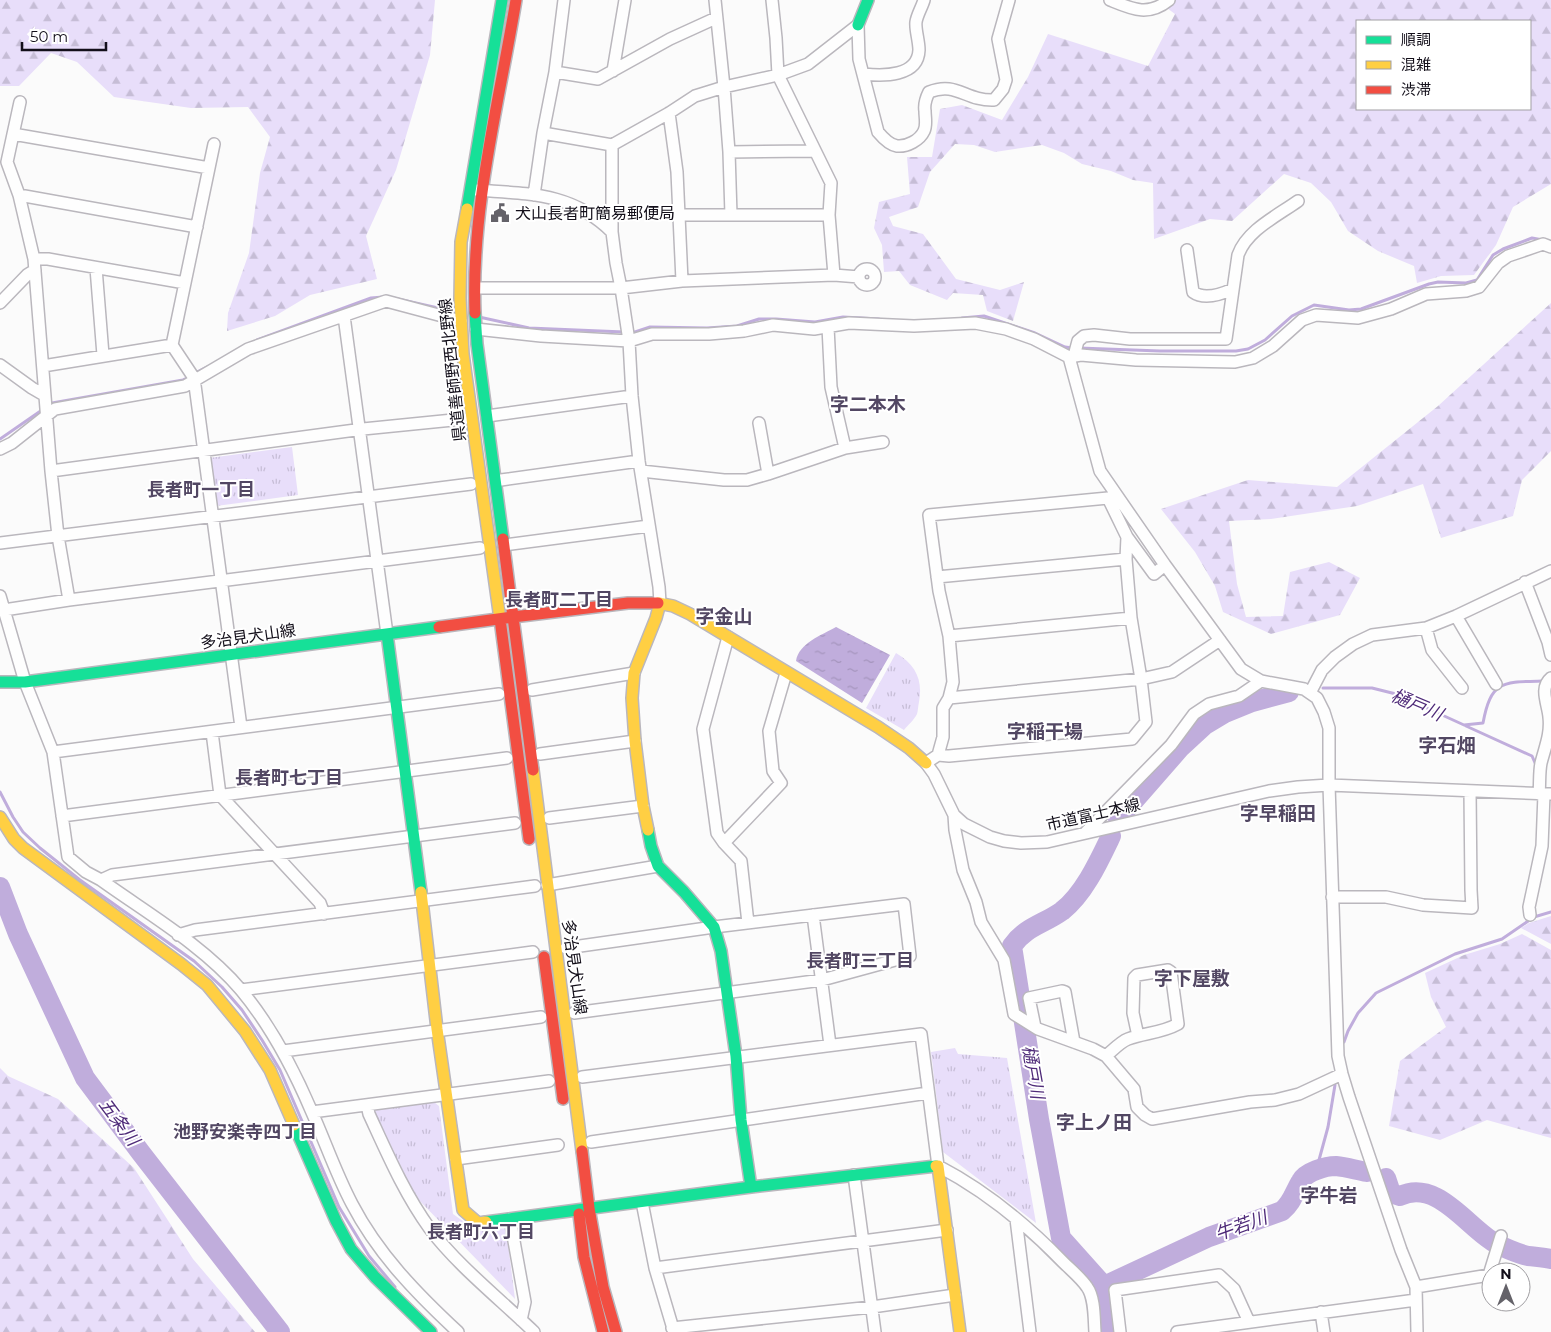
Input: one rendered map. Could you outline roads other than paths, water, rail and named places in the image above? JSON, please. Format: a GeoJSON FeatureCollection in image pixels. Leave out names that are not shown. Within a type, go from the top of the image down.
{"type":"FeatureCollection","features":[{"type":"Feature","properties":{"kind":"street","name":"県道善師野西北野線"},"geometry":{"type":"LineString","coordinates":[[500,619],[463,354],[461,242],[502,0]]}},
{"type":"Feature","properties":{"kind":"street","name":"県道善師野西北野線"},"geometry":{"type":"LineString","coordinates":[[513,618],[475,320],[476,243],[483,190],[516,0]]}},
{"type":"Feature","properties":{"kind":"street"},"geometry":{"type":"LineString","coordinates":[[534,194],[555,72],[564,0]]}},
{"type":"Feature","properties":{"kind":"street"},"geometry":{"type":"LineString","coordinates":[[613,71],[625,0]]}},
{"type":"Feature","properties":{"kind":"street"},"geometry":{"type":"LineString","coordinates":[[715,0],[729,152],[731,215]]}},
{"type":"Feature","properties":{"kind":"street"},"geometry":{"type":"LineString","coordinates":[[772,0],[778,75],[831,183],[829,215],[834,275]]}},
{"type":"Feature","properties":{"kind":"street"},"geometry":{"type":"LineString","coordinates":[[868,0],[858,25],[859,59],[878,132],[886,140],[897,146],[918,140],[924,131],[926,120],[924,110],[929,92],[940,88],[951,88],[972,98],[994,100],[1004,89],[1006,80],[998,40],[1009,0]]}},
{"type":"Feature","properties":{"kind":"street"},"geometry":{"type":"LineString","coordinates":[[864,74],[882,76],[899,73],[912,65],[919,53],[919,35],[916,23],[924,0]]}},
{"type":"Feature","properties":{"kind":"street"},"geometry":{"type":"LineString","coordinates":[[1110,0],[1134,10],[1160,6],[1169,0]]}},
{"type":"Feature","properties":{"kind":"street"},"geometry":{"type":"LineString","coordinates":[[555,72],[598,79],[670,40],[716,18]]}},
{"type":"Feature","properties":{"kind":"street"},"geometry":{"type":"LineString","coordinates":[[543,133],[612,145],[695,96],[724,87],[778,75],[808,64],[858,25]]}},
{"type":"Feature","properties":{"kind":"street"},"geometry":{"type":"LineString","coordinates":[[20,102],[7,162],[19,196],[34,265],[51,471],[58,536],[69,600]]}},
{"type":"Feature","properties":{"kind":"street"},"geometry":{"type":"LineString","coordinates":[[669,113],[677,172],[682,281]]}},
{"type":"Feature","properties":{"kind":"street"},"geometry":{"type":"LineString","coordinates":[[13,134],[209,168]]}},
{"type":"Feature","properties":{"kind":"street"},"geometry":{"type":"LineString","coordinates":[[214,144],[172,345],[192,377],[204,451],[241,727]]}},
{"type":"Feature","properties":{"kind":"street"},"geometry":{"type":"LineString","coordinates":[[612,145],[612,232],[629,341],[632,396],[640,466],[660,603],[634,673],[632,698],[643,806],[651,846],[658,866],[684,892],[714,927],[721,951],[736,1056],[741,1120],[751,1187]]}},
{"type":"Feature","properties":{"kind":"street"},"geometry":{"type":"LineString","coordinates":[[729,152],[815,151]]}},
{"type":"Feature","properties":{"kind":"street"},"geometry":{"type":"LineString","coordinates":[[469,189],[534,194],[559,199],[600,219],[612,232]]}},
{"type":"Feature","properties":{"kind":"street"},"geometry":{"type":"LineString","coordinates":[[19,196],[197,227]]}},
{"type":"Feature","properties":{"kind":"street"},"geometry":{"type":"LineString","coordinates":[[1298,201],[1268,222],[1241,245],[1226,339],[1130,339],[1094,335],[1084,336],[1078,340],[1072,356],[1100,471],[1164,565],[1240,669],[1262,681],[1304,689],[1310,692],[1317,698],[1329,728],[1337,1044],[1342,1074],[1401,1250],[1416,1287],[1417,1332]]}},
{"type":"Feature","properties":{"kind":"street"},"geometry":{"type":"LineString","coordinates":[[678,215],[829,215]]}},
{"type":"Feature","properties":{"kind":"street"},"geometry":{"type":"LineString","coordinates":[[475,320],[541,336],[629,341],[652,334],[709,334],[773,325],[814,329],[849,324],[914,326],[975,322],[1006,329],[1072,356],[1235,362],[1253,358],[1273,346],[1302,320],[1316,315],[1358,318],[1391,309],[1426,294],[1466,291],[1479,287],[1498,263],[1508,256],[1543,244],[1551,247]]}},
{"type":"Feature","properties":{"kind":"street"},"geometry":{"type":"LineString","coordinates":[[1187,250],[1193,292],[1197,295],[1213,296],[1233,289]]}},
{"type":"Feature","properties":{"kind":"street"},"geometry":{"type":"LineString","coordinates":[[0,303],[28,275],[34,265],[48,259],[185,284]]}},
{"type":"Feature","properties":{"kind":"street"},"geometry":{"type":"LineString","coordinates":[[96,268],[103,355]]}},
{"type":"Feature","properties":{"kind":"street"},"geometry":{"type":"LineString","coordinates":[[478,288],[621,288],[682,281],[834,275],[859,277]]}},
{"type":"Feature","properties":{"kind":"street"},"geometry":{"type":"LineString","coordinates":[[0,365],[32,388],[45,406],[55,409],[185,386],[192,377],[248,349],[386,301],[461,315]]}},
{"type":"Feature","properties":{"kind":"street"},"geometry":{"type":"LineString","coordinates":[[344,316],[462,1210],[478,1222],[854,1174],[938,1166],[967,1183],[1016,1219],[1043,1242],[1088,1288],[1092,1299],[1096,1332]]}},
{"type":"Feature","properties":{"kind":"street"},"geometry":{"type":"LineString","coordinates":[[828,327],[832,387],[845,448]]}},
{"type":"Feature","properties":{"kind":"street"},"geometry":{"type":"LineString","coordinates":[[43,366],[172,345]]}},
{"type":"Feature","properties":{"kind":"street"},"geometry":{"type":"LineString","coordinates":[[487,416],[632,396]]}},
{"type":"Feature","properties":{"kind":"street"},"geometry":{"type":"LineString","coordinates":[[0,449],[12,443],[42,421],[45,406]]}},
{"type":"Feature","properties":{"kind":"street"},"geometry":{"type":"LineString","coordinates":[[51,471],[463,418]]}},
{"type":"Feature","properties":{"kind":"street"},"geometry":{"type":"LineString","coordinates":[[759,423],[768,474]]}},
{"type":"Feature","properties":{"kind":"street"},"geometry":{"type":"LineString","coordinates":[[501,480],[640,466],[724,480],[747,480],[845,448],[883,442]]}},
{"type":"Feature","properties":{"kind":"street"},"geometry":{"type":"LineString","coordinates":[[0,544],[472,484]]}},
{"type":"Feature","properties":{"kind":"street"},"geometry":{"type":"LineString","coordinates":[[938,755],[943,737],[943,708],[949,698],[953,682],[948,636],[938,591],[929,515],[1108,498],[1127,536],[1154,574],[1164,565]]}},
{"type":"Feature","properties":{"kind":"street"},"geometry":{"type":"LineString","coordinates":[[504,545],[649,526]]}},
{"type":"Feature","properties":{"kind":"street"},"geometry":{"type":"LineString","coordinates":[[926,763],[938,755],[949,756],[1132,739],[1146,722],[1131,618],[1126,559],[1127,536]]}},
{"type":"Feature","properties":{"kind":"street"},"geometry":{"type":"LineString","coordinates":[[4,610],[222,580],[480,548]]}},
{"type":"Feature","properties":{"kind":"street"},"geometry":{"type":"LineString","coordinates":[[937,577],[1126,559]]}},
{"type":"Feature","properties":{"kind":"street"},"geometry":{"type":"LineString","coordinates":[[1310,692],[1322,670],[1335,657],[1353,644],[1372,635],[1426,628],[1456,616],[1551,571]]}},
{"type":"Feature","properties":{"kind":"street"},"geometry":{"type":"LineString","coordinates":[[1525,582],[1548,642],[1551,655]]}},
{"type":"Feature","properties":{"kind":"street"},"geometry":{"type":"LineString","coordinates":[[0,596],[25,682],[53,752],[68,857],[86,872],[101,880],[216,964],[241,990],[283,1051],[352,1204],[382,1252],[458,1332]]}},
{"type":"Feature","properties":{"kind":"street","name":"市道富士本線"},"geometry":{"type":"LineString","coordinates":[[513,618],[628,603],[660,603],[673,606],[728,636],[786,673],[878,727],[909,748],[926,763],[934,774],[954,815],[977,832],[1004,841],[1047,842],[1269,791],[1298,787],[1329,785],[1545,794]]}},
{"type":"Feature","properties":{"kind":"street"},"geometry":{"type":"LineString","coordinates":[[1456,616],[1496,684]]}},
{"type":"Feature","properties":{"kind":"street","name":"多治見犬山線"},"geometry":{"type":"LineString","coordinates":[[0,682],[25,682],[513,618],[565,1014],[583,1209],[584,1257],[603,1332]]}},
{"type":"Feature","properties":{"kind":"street"},"geometry":{"type":"LineString","coordinates":[[948,636],[1131,618]]}},
{"type":"Feature","properties":{"kind":"street"},"geometry":{"type":"LineString","coordinates":[[500,619],[530,849]]}},
{"type":"Feature","properties":{"kind":"street"},"geometry":{"type":"LineString","coordinates":[[1426,628],[1432,650],[1462,688]]}},
{"type":"Feature","properties":{"kind":"street"},"geometry":{"type":"LineString","coordinates":[[728,636],[703,729],[717,833],[741,860],[748,923]]}},
{"type":"Feature","properties":{"kind":"street"},"geometry":{"type":"LineString","coordinates":[[949,698],[1141,679],[1172,672],[1220,640]]}},
{"type":"Feature","properties":{"kind":"street"},"geometry":{"type":"LineString","coordinates":[[532,690],[634,673]]}},
{"type":"Feature","properties":{"kind":"street"},"geometry":{"type":"LineString","coordinates":[[724,843],[781,782],[773,771],[768,731],[786,673]]}},
{"type":"Feature","properties":{"kind":"street"},"geometry":{"type":"LineString","coordinates":[[1530,915],[1529,907],[1542,846],[1545,794],[1541,764],[1550,733],[1544,690],[1551,678]]}},
{"type":"Feature","properties":{"kind":"street"},"geometry":{"type":"LineString","coordinates":[[1085,834],[1171,745],[1194,714],[1209,704],[1239,696],[1262,681]]}},
{"type":"Feature","properties":{"kind":"street"},"geometry":{"type":"LineString","coordinates":[[53,752],[499,694]]}},
{"type":"Feature","properties":{"kind":"street"},"geometry":{"type":"LineString","coordinates":[[212,732],[220,795],[320,903],[324,914]]}},
{"type":"Feature","properties":{"kind":"street"},"geometry":{"type":"LineString","coordinates":[[540,754],[635,741]]}},
{"type":"Feature","properties":{"kind":"street"},"geometry":{"type":"LineString","coordinates":[[62,816],[507,758]]}},
{"type":"Feature","properties":{"kind":"street"},"geometry":{"type":"LineString","coordinates":[[1332,897],[1386,897],[1423,905],[1472,908],[1470,791]]}},
{"type":"Feature","properties":{"kind":"street"},"geometry":{"type":"LineString","coordinates":[[549,818],[643,806]]}},
{"type":"Feature","properties":{"kind":"street"},"geometry":{"type":"LineString","coordinates":[[954,815],[963,870],[976,902],[980,922],[1004,960],[1014,1014],[1032,1026],[1093,1049],[1106,1056],[1134,1089],[1137,1107],[1145,1115],[1152,1119],[1209,1108],[1275,1100],[1299,1094],[1342,1074]]}},
{"type":"Feature","properties":{"kind":"street"},"geometry":{"type":"LineString","coordinates":[[0,816],[14,839],[23,848],[181,964],[207,985],[225,1005],[245,1031],[270,1070],[336,1221],[351,1249],[375,1277],[430,1332]]}},
{"type":"Feature","properties":{"kind":"street"},"geometry":{"type":"LineString","coordinates":[[101,880],[112,875],[516,822]]}},
{"type":"Feature","properties":{"kind":"street"},"geometry":{"type":"LineString","coordinates":[[547,885],[658,866]]}},
{"type":"Feature","properties":{"kind":"street"},"geometry":{"type":"LineString","coordinates":[[178,935],[195,930],[535,886]]}},
{"type":"Feature","properties":{"kind":"street"},"geometry":{"type":"LineString","coordinates":[[566,948],[714,927],[904,904],[910,956],[822,980],[574,1013]]}},
{"type":"Feature","properties":{"kind":"street"},"geometry":{"type":"LineString","coordinates":[[813,915],[830,1045]]}},
{"type":"Feature","properties":{"kind":"street","name":"多治見犬山線"},"geometry":{"type":"LineString","coordinates":[[542,941],[564,1107]]}},
{"type":"Feature","properties":{"kind":"street"},"geometry":{"type":"LineString","coordinates":[[241,990],[533,952]]}},
{"type":"Feature","properties":{"kind":"street"},"geometry":{"type":"LineString","coordinates":[[1106,1056],[1126,1039],[1138,1036],[1172,1027],[1178,1024],[1171,972],[1168,970],[1137,975],[1134,978],[1133,1013],[1138,1036]]}},
{"type":"Feature","properties":{"kind":"street"},"geometry":{"type":"LineString","coordinates":[[1032,1026],[1029,998],[1065,992],[1074,1042]]}},
{"type":"Feature","properties":{"kind":"street"},"geometry":{"type":"LineString","coordinates":[[283,1051],[437,1029],[541,1017]]}},
{"type":"Feature","properties":{"kind":"street"},"geometry":{"type":"LineString","coordinates":[[582,1076],[921,1034],[960,1332]]}},
{"type":"Feature","properties":{"kind":"street"},"geometry":{"type":"LineString","coordinates":[[312,1112],[549,1081]]}},
{"type":"Feature","properties":{"kind":"street"},"geometry":{"type":"LineString","coordinates":[[591,1142],[928,1093]]}},
{"type":"Feature","properties":{"kind":"street"},"geometry":{"type":"LineString","coordinates":[[367,1105],[369,1114],[401,1184],[431,1230],[458,1259],[534,1332]]}},
{"type":"Feature","properties":{"kind":"street"},"geometry":{"type":"LineString","coordinates":[[456,1159],[558,1145]]}},
{"type":"Feature","properties":{"kind":"street"},"geometry":{"type":"LineString","coordinates":[[854,1174],[875,1332]]}},
{"type":"Feature","properties":{"kind":"street","name":"多治見犬山線"},"geometry":{"type":"LineString","coordinates":[[574,1181],[616,1332]]}},
{"type":"Feature","properties":{"kind":"street"},"geometry":{"type":"LineString","coordinates":[[642,1202],[655,1268],[673,1330],[872,1307],[955,1295]]}},
{"type":"Feature","properties":{"kind":"street"},"geometry":{"type":"LineString","coordinates":[[510,1219],[525,1302],[521,1320]]}},
{"type":"Feature","properties":{"kind":"street"},"geometry":{"type":"LineString","coordinates":[[1016,1219],[1030,1332]]}},
{"type":"Feature","properties":{"kind":"street"},"geometry":{"type":"LineString","coordinates":[[655,1268],[947,1230]]}},
{"type":"Feature","properties":{"kind":"street"},"geometry":{"type":"LineString","coordinates":[[1416,1287],[1489,1275],[1501,1236]]}},
{"type":"Feature","properties":{"kind":"street"},"geometry":{"type":"LineString","coordinates":[[1120,1332],[1115,1290],[1219,1275],[1234,1289],[1249,1322]]}},
{"type":"Feature","properties":{"kind":"street"},"geometry":{"type":"LineString","coordinates":[[1177,1332],[1416,1300]]}},
{"type":"Feature","properties":{"kind":"street"},"geometry":{"type":"LineString","coordinates":[[1321,1312],[1324,1332]]}},
{"type":"Feature","properties":{"kind":"water"},"geometry":{"type":"Polygon","coordinates":[[[836,627],[890,655],[862,703],[796,661],[806,644],[836,627]]]}},
{"type":"Feature","properties":{"kind":"waterway"},"geometry":{"type":"LineString","coordinates":[[1079,348],[1160,351],[1236,351],[1248,349],[1265,340],[1292,316],[1314,305],[1349,310],[1361,309],[1429,284],[1438,282],[1466,283],[1477,280],[1493,255],[1503,249],[1532,238],[1543,240]]}},
{"type":"Feature","properties":{"kind":"waterway"},"geometry":{"type":"LineString","coordinates":[[257,340],[371,298],[383,297]]}},
{"type":"Feature","properties":{"kind":"waterway"},"geometry":{"type":"LineString","coordinates":[[389,297],[456,312]]}},
{"type":"Feature","properties":{"kind":"waterway"},"geometry":{"type":"LineString","coordinates":[[962,318],[984,316],[1035,333],[1065,347],[1073,348]]}},
{"type":"Feature","properties":{"kind":"waterway"},"geometry":{"type":"LineString","coordinates":[[479,317],[529,328],[624,332]]}},
{"type":"Feature","properties":{"kind":"waterway"},"geometry":{"type":"LineString","coordinates":[[630,332],[650,327],[707,328],[737,326],[759,319],[815,322],[843,317],[879,319]]}},
{"type":"Feature","properties":{"kind":"waterway"},"geometry":{"type":"LineString","coordinates":[[195,373],[207,367]]}},
{"type":"Feature","properties":{"kind":"waterway"},"geometry":{"type":"LineString","coordinates":[[49,405],[183,380],[190,377]]}},
{"type":"Feature","properties":{"kind":"waterway"},"geometry":{"type":"LineString","coordinates":[[0,439],[42,410]]}},
{"type":"Feature","properties":{"kind":"waterway","name":"樋戸川"},"geometry":{"type":"LineString","coordinates":[[1323,688],[1372,688],[1396,694],[1464,725],[1483,723],[1490,698],[1501,686],[1509,683],[1543,681]]}},
{"type":"Feature","properties":{"kind":"waterway","name":"樋戸川"},"geometry":{"type":"LineString","coordinates":[[1118,819],[1180,748],[1205,725],[1225,713],[1252,702],[1289,692]]}},
{"type":"Feature","properties":{"kind":"waterway"},"geometry":{"type":"LineString","coordinates":[[1466,726],[1532,756],[1536,765]]}},
{"type":"Feature","properties":{"kind":"waterway"},"geometry":{"type":"LineString","coordinates":[[0,792],[23,832],[40,848],[80,880],[194,961],[222,987],[242,1010],[280,1070],[339,1207],[369,1256],[395,1287]]}},
{"type":"Feature","properties":{"kind":"waterway","name":"樋戸川"},"geometry":{"type":"LineString","coordinates":[[1110,1332],[1104,1286],[1061,1238],[1039,1119],[1012,946],[1023,934],[1062,911],[1070,904],[1084,886],[1111,836]]}},
{"type":"Feature","properties":{"kind":"waterway","name":"五条川"},"geometry":{"type":"LineString","coordinates":[[0,887],[18,934],[85,1078],[280,1332]]}},
{"type":"Feature","properties":{"kind":"waterway"},"geometry":{"type":"LineString","coordinates":[[1344,1042],[1358,1013],[1376,993],[1455,954],[1502,939],[1534,917],[1551,912]]}},
{"type":"Feature","properties":{"kind":"waterway"},"geometry":{"type":"LineString","coordinates":[[1316,1171],[1328,1127],[1335,1085]]}},
{"type":"Feature","properties":{"kind":"waterway","name":"牛若川"},"geometry":{"type":"LineString","coordinates":[[1104,1286],[1209,1237],[1282,1211],[1286,1208],[1303,1178],[1316,1170],[1336,1166],[1367,1172]]}},
{"type":"Feature","properties":{"kind":"waterway","name":"牛若川"},"geometry":{"type":"LineString","coordinates":[[1386,1178],[1391,1193],[1400,1196],[1413,1192],[1426,1193],[1438,1198],[1495,1243],[1524,1255],[1551,1259]]}},
{"type":"Feature","properties":{"kind":"place","name":"犬山長者町簡易郵便局"},"geometry":{"type":"Point","coordinates":[500,213]}},
{"type":"Feature","properties":{"kind":"district","name":"字二本木"},"geometry":{"type":"Point","coordinates":[868,404]}},
{"type":"Feature","properties":{"kind":"district","name":"長者町一丁目"},"geometry":{"type":"Point","coordinates":[201,490]}},
{"type":"Feature","properties":{"kind":"district","name":"長者町二丁目"},"geometry":{"type":"Point","coordinates":[559,600]}},
{"type":"Feature","properties":{"kind":"district","name":"字金山"},"geometry":{"type":"Point","coordinates":[724,616]}},
{"type":"Feature","properties":{"kind":"district","name":"字稲干場"},"geometry":{"type":"Point","coordinates":[1045,731]}},
{"type":"Feature","properties":{"kind":"district","name":"字石畑"},"geometry":{"type":"Point","coordinates":[1447,745]}},
{"type":"Feature","properties":{"kind":"district","name":"長者町七丁目"},"geometry":{"type":"Point","coordinates":[289,778]}},
{"type":"Feature","properties":{"kind":"district","name":"字早稲田"},"geometry":{"type":"Point","coordinates":[1278,813]}},
{"type":"Feature","properties":{"kind":"district","name":"長者町三丁目"},"geometry":{"type":"Point","coordinates":[860,961]}},
{"type":"Feature","properties":{"kind":"district","name":"字下屋敷"},"geometry":{"type":"Point","coordinates":[1192,978]}},
{"type":"Feature","properties":{"kind":"district","name":"字上ノ田"},"geometry":{"type":"Point","coordinates":[1094,1122]}},
{"type":"Feature","properties":{"kind":"district","name":"池野安楽寺四丁目"},"geometry":{"type":"Point","coordinates":[245,1132]}},
{"type":"Feature","properties":{"kind":"district","name":"字牛岩"},"geometry":{"type":"Point","coordinates":[1329,1195]}},
{"type":"Feature","properties":{"kind":"district","name":"長者町六丁目"},"geometry":{"type":"Point","coordinates":[481,1232]}}]}
